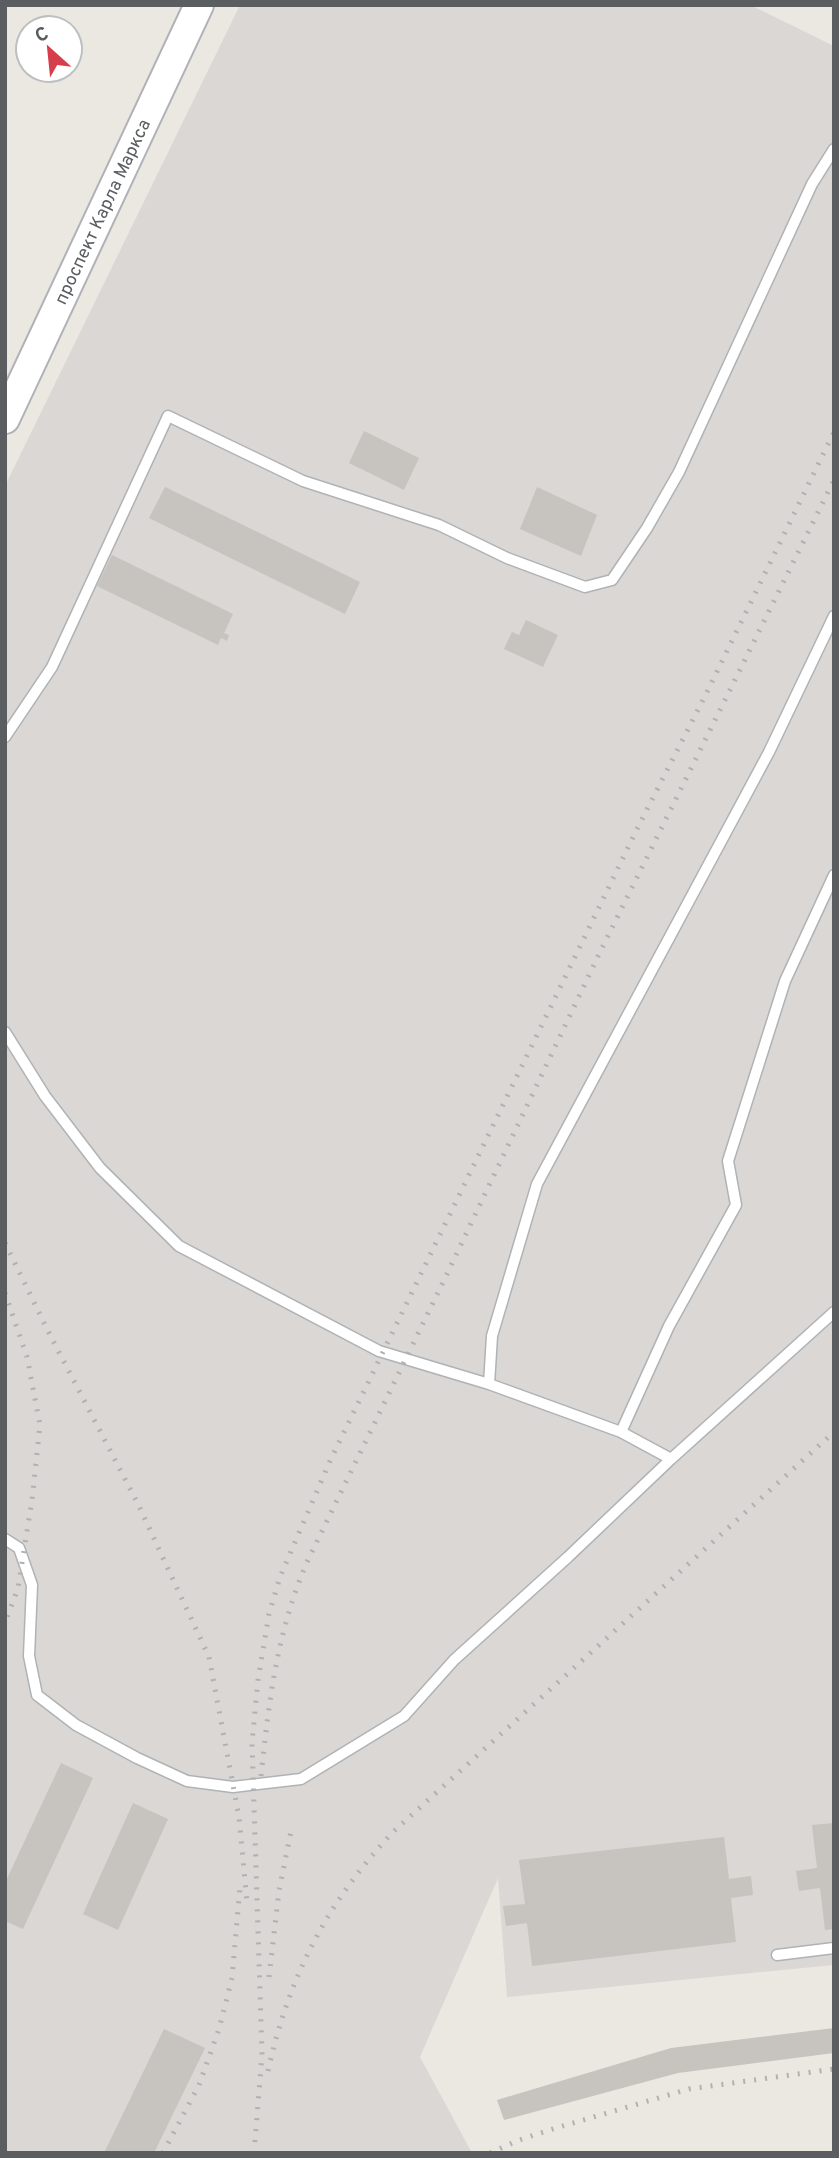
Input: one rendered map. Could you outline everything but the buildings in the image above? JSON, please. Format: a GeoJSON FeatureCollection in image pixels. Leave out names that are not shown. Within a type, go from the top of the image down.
{"type":"FeatureCollection","features":[{"type":"Feature","properties":{"kind":"main road","name":"проспект Карла Маркса"},"geometry":{"type":"LineString","coordinates":[[7,410],[200,5]]}},
{"type":"Feature","properties":{"kind":"lane"},"geometry":{"type":"LineString","coordinates":[[5,737],[52,667],[168,416],[303,481],[439,525],[507,558],[585,587],[612,580],[647,528],[678,472],[812,184],[834,149]]}},
{"type":"Feature","properties":{"kind":"lane"},"geometry":{"type":"LineString","coordinates":[[489,1384],[492,1335],[537,1184],[769,752],[834,616]]}},
{"type":"Feature","properties":{"kind":"lane"},"geometry":{"type":"LineString","coordinates":[[621,1432],[670,1326],[736,1205],[728,1161],[785,981],[834,875]]}},
{"type":"Feature","properties":{"kind":"lane"},"geometry":{"type":"LineString","coordinates":[[5,1032],[45,1096],[100,1168],[178,1246],[379,1350],[489,1384],[621,1432],[671,1459]]}},
{"type":"Feature","properties":{"kind":"lane"},"geometry":{"type":"LineString","coordinates":[[5,1539],[19,1548],[32,1586],[29,1656],[37,1695],[76,1725],[187,1781],[233,1787],[301,1779],[404,1716],[454,1660],[834,1312]]}},
{"type":"Feature","properties":{"kind":"lane"},"geometry":{"type":"LineString","coordinates":[[777,1955],[834,1948]]}},
{"type":"Feature","properties":{"kind":"shaded area"},"geometry":{"type":"Polygon","coordinates":[[[240,5],[750,5],[834,46],[834,1965],[507,1997],[498,1878],[420,2057],[472,2153],[5,2153],[5,486],[240,5]]]}},
{"type":"Feature","properties":{"kind":"railway"},"geometry":{"type":"LineString","coordinates":[[254,2153],[262,2055],[252,1743],[258,1680],[269,1614],[280,1577],[330,1461],[637,829],[834,432]]}},
{"type":"Feature","properties":{"kind":"railway"},"geometry":{"type":"LineString","coordinates":[[261,1776],[271,1693],[281,1640],[307,1562],[601,950],[834,480]]}},
{"type":"Feature","properties":{"kind":"railway"},"geometry":{"type":"LineString","coordinates":[[5,1243],[138,1504],[209,1657],[239,1817],[247,1902]]}},
{"type":"Feature","properties":{"kind":"railway"},"geometry":{"type":"LineString","coordinates":[[5,1293],[27,1357],[40,1425],[32,1500],[18,1588],[5,1623]]}},
{"type":"Feature","properties":{"kind":"railway"},"geometry":{"type":"LineString","coordinates":[[268,2071],[287,2003],[299,1972],[330,1913],[370,1858],[394,1831],[834,1432]]}},
{"type":"Feature","properties":{"kind":"railway"},"geometry":{"type":"LineString","coordinates":[[269,1977],[279,1891],[291,1831]]}},
{"type":"Feature","properties":{"kind":"railway"},"geometry":{"type":"LineString","coordinates":[[163,2153],[199,2085],[219,2029],[232,1978],[240,1887]]}},
{"type":"Feature","properties":{"kind":"railway"},"geometry":{"type":"LineString","coordinates":[[490,2153],[556,2128],[689,2089],[834,2069]]}}]}
